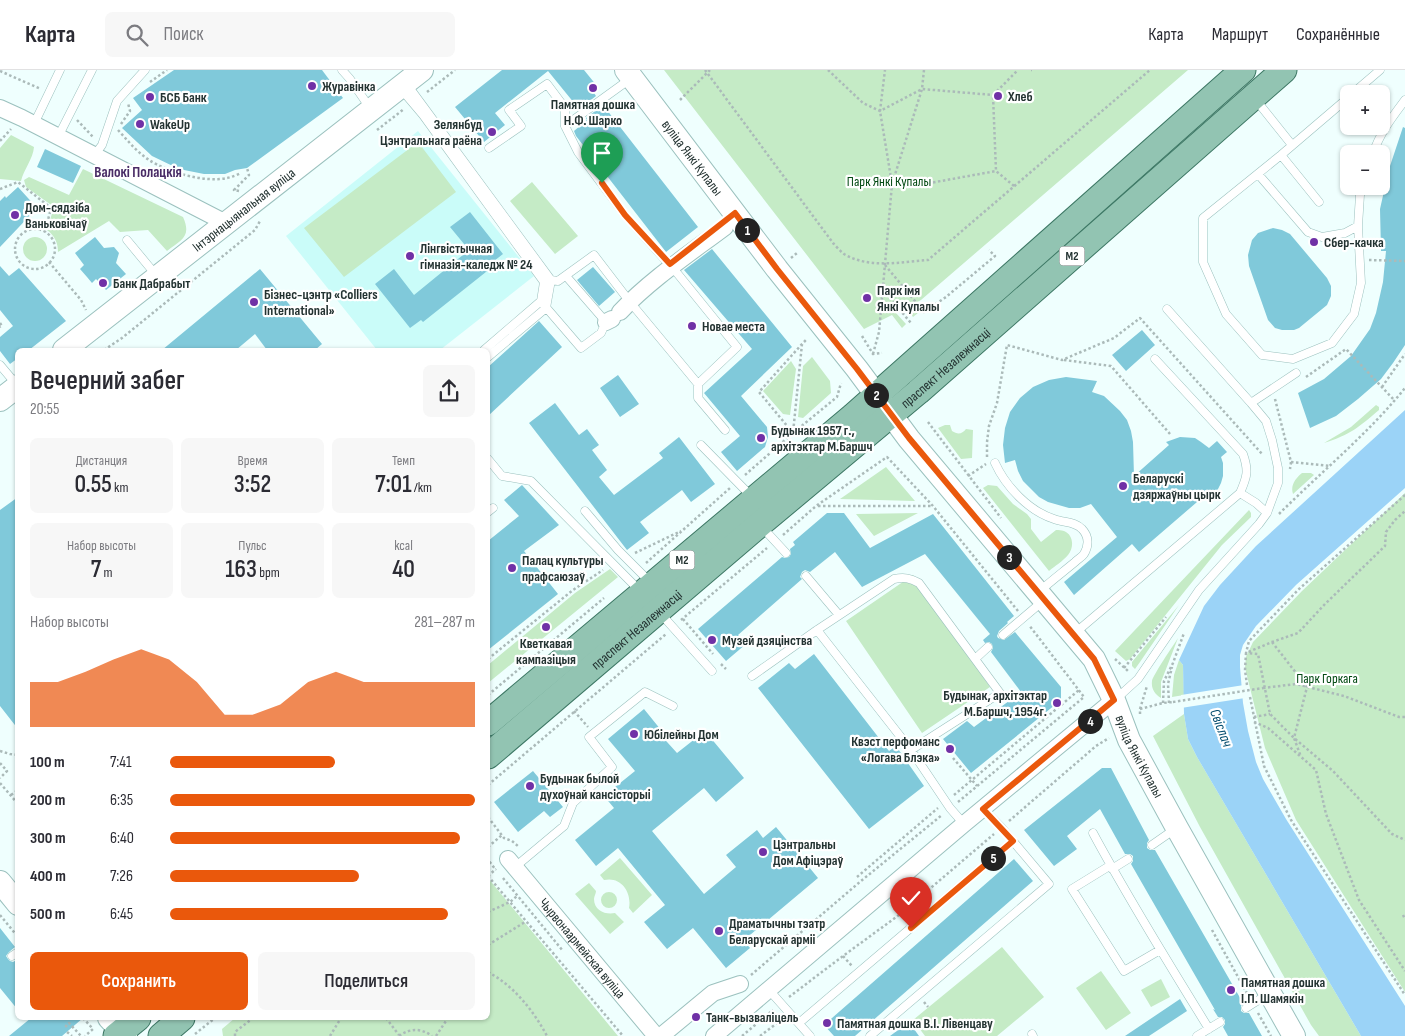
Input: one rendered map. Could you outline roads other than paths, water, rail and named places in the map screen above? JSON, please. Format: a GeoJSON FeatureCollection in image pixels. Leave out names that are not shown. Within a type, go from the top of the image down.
{"type":"FeatureCollection","features":[{"type":"Feature","properties":{"kind":"main road","name":"праспект Незалежнасці"},"geometry":{"type":"LineString","coordinates":[[490,754],[653,597],[746,491],[853,416],[1243,70]]}},
{"type":"Feature","properties":{"kind":"main road","name":"праспект Незалежнасці"},"geometry":{"type":"LineString","coordinates":[[490,721],[653,597],[768,533],[891,415],[970,348],[1284,70]]}},
{"type":"Feature","properties":{"kind":"main road","name":"вуліца Янкі Купалы"},"geometry":{"type":"LineString","coordinates":[[628,74],[730,220],[777,269],[857,369],[891,415],[1094,659],[1114,700],[1129,740],[1294,1036]]}},
{"type":"Feature","properties":{"kind":"main road","name":"Інтэрнацыянальная вуліца"},"geometry":{"type":"LineString","coordinates":[[67,348],[371,109],[412,88]]}},
{"type":"Feature","properties":{"kind":"main road"},"geometry":{"type":"LineString","coordinates":[[0,400],[15,388]]}},
{"type":"Feature","properties":{"kind":"main road"},"geometry":{"type":"LineString","coordinates":[[0,882],[15,900]]}},
{"type":"Feature","properties":{"kind":"main road"},"geometry":{"type":"LineString","coordinates":[[161,1036],[192,1023]]}},
{"type":"Feature","properties":{"kind":"street"},"geometry":{"type":"LineString","coordinates":[[0,108],[58,137],[98,151],[226,223]]}},
{"type":"Feature","properties":{"kind":"street"},"geometry":{"type":"LineString","coordinates":[[619,311],[671,266],[730,220]]}},
{"type":"Feature","properties":{"kind":"street"},"geometry":{"type":"LineString","coordinates":[[714,1036],[964,824],[1114,700]]}},
{"type":"Feature","properties":{"kind":"street","name":"Чырвонаармейская вуліца"},"geometry":{"type":"LineString","coordinates":[[510,861],[656,1036]]}},
{"type":"Feature","properties":{"kind":"street"},"geometry":{"type":"LineString","coordinates":[[661,1036],[713,993],[740,984]]}},
{"type":"Feature","properties":{"kind":"lane"},"geometry":{"type":"LineString","coordinates":[[34,124],[60,70]]}},
{"type":"Feature","properties":{"kind":"lane"},"geometry":{"type":"LineString","coordinates":[[58,137],[92,70]]}},
{"type":"Feature","properties":{"kind":"lane"},"geometry":{"type":"LineString","coordinates":[[98,151],[117,101],[145,70]]}},
{"type":"Feature","properties":{"kind":"lane"},"geometry":{"type":"LineString","coordinates":[[342,70],[371,109]]}},
{"type":"Feature","properties":{"kind":"lane"},"geometry":{"type":"LineString","coordinates":[[1363,85],[1380,70]]}},
{"type":"Feature","properties":{"kind":"lane"},"geometry":{"type":"LineString","coordinates":[[565,126],[628,74]]}},
{"type":"Feature","properties":{"kind":"lane"},"geometry":{"type":"LineString","coordinates":[[490,148],[521,126],[509,110],[548,84],[565,108],[565,126],[578,152],[625,215],[671,266],[737,347],[698,384],[698,398],[725,430]]}},
{"type":"Feature","properties":{"kind":"lane"},"geometry":{"type":"LineString","coordinates":[[412,88],[547,281],[543,304],[490,354]]}},
{"type":"Feature","properties":{"kind":"lane"},"geometry":{"type":"LineString","coordinates":[[1253,97],[1292,145]]}},
{"type":"Feature","properties":{"kind":"lane"},"geometry":{"type":"LineString","coordinates":[[1390,120],[1405,100]]}},
{"type":"Feature","properties":{"kind":"lane"},"geometry":{"type":"LineString","coordinates":[[1340,105],[1203,218],[1203,262],[1226,314],[1262,355],[1293,359],[1332,343],[1354,314],[1361,282],[1358,226],[1360,195]]}},
{"type":"Feature","properties":{"kind":"lane"},"geometry":{"type":"LineString","coordinates":[[1281,155],[1319,202]]}},
{"type":"Feature","properties":{"kind":"lane"},"geometry":{"type":"LineString","coordinates":[[1258,174],[1308,232],[1322,237],[1345,233],[1358,226]]}},
{"type":"Feature","properties":{"kind":"lane"},"geometry":{"type":"LineString","coordinates":[[127,240],[150,269],[155,279]]}},
{"type":"Feature","properties":{"kind":"lane"},"geometry":{"type":"LineString","coordinates":[[547,281],[558,281],[594,254],[619,311]]}},
{"type":"Feature","properties":{"kind":"lane"},"geometry":{"type":"LineString","coordinates":[[566,276],[619,311],[698,384]]}},
{"type":"Feature","properties":{"kind":"lane"},"geometry":{"type":"LineString","coordinates":[[543,304],[581,348],[601,334],[619,311]]}},
{"type":"Feature","properties":{"kind":"lane"},"geometry":{"type":"LineString","coordinates":[[487,348],[543,304]]}},
{"type":"Feature","properties":{"kind":"lane"},"geometry":{"type":"LineString","coordinates":[[1114,700],[1138,679],[1199,590],[1259,524],[1272,502],[1278,483],[1278,468],[1266,421],[1167,309]]}},
{"type":"Feature","properties":{"kind":"lane"},"geometry":{"type":"LineString","coordinates":[[1073,635],[1240,493],[1246,481],[1248,468],[1243,454],[1155,359]]}},
{"type":"Feature","properties":{"kind":"lane"},"geometry":{"type":"LineString","coordinates":[[0,365],[15,382]]}},
{"type":"Feature","properties":{"kind":"lane"},"geometry":{"type":"LineString","coordinates":[[1251,403],[1296,373]]}},
{"type":"Feature","properties":{"kind":"lane"},"geometry":{"type":"LineString","coordinates":[[701,445],[746,491]]}},
{"type":"Feature","properties":{"kind":"lane"},"geometry":{"type":"LineString","coordinates":[[490,461],[502,476],[531,481],[614,564],[653,597]]}},
{"type":"Feature","properties":{"kind":"lane"},"geometry":{"type":"LineString","coordinates":[[995,462],[1007,484],[1031,507],[1046,516],[1061,522],[1073,523],[1082,528],[1087,535],[1088,543],[1084,554],[1042,596],[1024,618],[1003,635]]}},
{"type":"Feature","properties":{"kind":"lane"},"geometry":{"type":"LineString","coordinates":[[1240,493],[1267,512]]}},
{"type":"Feature","properties":{"kind":"lane"},"geometry":{"type":"LineString","coordinates":[[585,511],[626,558],[653,597],[712,671]]}},
{"type":"Feature","properties":{"kind":"lane"},"geometry":{"type":"LineString","coordinates":[[768,533],[786,553]]}},
{"type":"Feature","properties":{"kind":"lane"},"geometry":{"type":"LineString","coordinates":[[806,576],[839,615]]}},
{"type":"Feature","properties":{"kind":"lane"},"geometry":{"type":"LineString","coordinates":[[752,676],[894,579],[901,577],[910,578],[918,583],[1000,692],[911,750]]}},
{"type":"Feature","properties":{"kind":"lane"},"geometry":{"type":"LineString","coordinates":[[817,630],[911,750],[948,805],[964,824]]}},
{"type":"Feature","properties":{"kind":"lane"},"geometry":{"type":"LineString","coordinates":[[975,659],[988,648]]}},
{"type":"Feature","properties":{"kind":"lane"},"geometry":{"type":"LineString","coordinates":[[510,861],[564,826],[573,803],[612,767],[589,737],[645,692],[673,706]]}},
{"type":"Feature","properties":{"kind":"lane"},"geometry":{"type":"LineString","coordinates":[[870,1036],[1050,884],[983,809]]}},
{"type":"Feature","properties":{"kind":"lane"},"geometry":{"type":"LineString","coordinates":[[1152,845],[1177,828]]}},
{"type":"Feature","properties":{"kind":"lane"},"geometry":{"type":"LineString","coordinates":[[1094,833],[1111,867],[1209,1028]]}},
{"type":"Feature","properties":{"kind":"lane"},"geometry":{"type":"LineString","coordinates":[[799,1023],[1013,841]]}},
{"type":"Feature","properties":{"kind":"lane"},"geometry":{"type":"LineString","coordinates":[[1128,860],[1111,867],[1072,889],[1124,971],[1160,950]]}},
{"type":"Feature","properties":{"kind":"lane"},"geometry":{"type":"LineString","coordinates":[[769,990],[810,1036]]}},
{"type":"Feature","properties":{"kind":"lane"},"geometry":{"type":"LineString","coordinates":[[1246,1008],[1270,993]]}},
{"type":"Feature","properties":{"kind":"lane"},"geometry":{"type":"LineString","coordinates":[[1197,1036],[1220,1022]]}},
{"type":"Feature","properties":{"kind":"water","name":"Свіслач"},"geometry":{"type":"Polygon","coordinates":[[[1405,410],[1405,488],[1296,585],[1256,626],[1243,645],[1240,655],[1243,703],[1248,731],[1256,762],[1263,779],[1286,819],[1405,1006],[1405,1036],[1361,1036],[1188,739],[1184,714],[1183,665],[1179,660],[1204,606],[1220,585],[1256,546],[1405,410]]]}},
{"type":"Feature","properties":{"kind":"place","name":"Журавінка"},"geometry":{"type":"Point","coordinates":[312,86]}},
{"type":"Feature","properties":{"kind":"place","name":"Памятная дошка Н.Ф. Шарко"},"geometry":{"type":"Point","coordinates":[593,88]}},
{"type":"Feature","properties":{"kind":"place","name":"Хлеб"},"geometry":{"type":"Point","coordinates":[998,96]}},
{"type":"Feature","properties":{"kind":"place","name":"БСБ Банк"},"geometry":{"type":"Point","coordinates":[150,97]}},
{"type":"Feature","properties":{"kind":"place","name":"WakeUp"},"geometry":{"type":"Point","coordinates":[140,124]}},
{"type":"Feature","properties":{"kind":"place","name":"Зелянбуд Цэнтральнага раёна"},"geometry":{"type":"Point","coordinates":[492,132]}},
{"type":"Feature","properties":{"kind":"place","name":"Дом-сядзіба Ваньковічаў"},"geometry":{"type":"Point","coordinates":[15,215]}},
{"type":"Feature","properties":{"kind":"place","name":"Сбер-качка"},"geometry":{"type":"Point","coordinates":[1314,242]}},
{"type":"Feature","properties":{"kind":"place","name":"Лінгвістычная гімназія-каледж № 24"},"geometry":{"type":"Point","coordinates":[410,256]}},
{"type":"Feature","properties":{"kind":"place","name":"Банк Дабрабыт"},"geometry":{"type":"Point","coordinates":[103,283]}},
{"type":"Feature","properties":{"kind":"place","name":"Парк імя Янкі Купалы"},"geometry":{"type":"Point","coordinates":[867,298]}},
{"type":"Feature","properties":{"kind":"place","name":"Бізнес-цэнтр «Colliers International»"},"geometry":{"type":"Point","coordinates":[254,302]}},
{"type":"Feature","properties":{"kind":"place","name":"Новае места"},"geometry":{"type":"Point","coordinates":[692,326]}},
{"type":"Feature","properties":{"kind":"place","name":"Будынак 1957 г., архітэктар М.Баршч"},"geometry":{"type":"Point","coordinates":[761,438]}},
{"type":"Feature","properties":{"kind":"place","name":"Беларускі дзяржаўны цырк"},"geometry":{"type":"Point","coordinates":[1123,486]}},
{"type":"Feature","properties":{"kind":"place","name":"Палац культуры прафсаюзаў"},"geometry":{"type":"Point","coordinates":[512,568]}},
{"type":"Feature","properties":{"kind":"place","name":"Кветкавая кампазіцыя"},"geometry":{"type":"Point","coordinates":[546,627]}},
{"type":"Feature","properties":{"kind":"place","name":"Музей дзяцінства"},"geometry":{"type":"Point","coordinates":[712,640]}},
{"type":"Feature","properties":{"kind":"place","name":"Будынак, архітэктар М.Баршч, 1954г."},"geometry":{"type":"Point","coordinates":[1057,703]}},
{"type":"Feature","properties":{"kind":"place","name":"Юбілейны Дом"},"geometry":{"type":"Point","coordinates":[634,734]}},
{"type":"Feature","properties":{"kind":"place","name":"Квэст перфоманс «Логава Блэка»"},"geometry":{"type":"Point","coordinates":[950,749]}},
{"type":"Feature","properties":{"kind":"place","name":"Будынак былой духоўнай кансісторыі"},"geometry":{"type":"Point","coordinates":[530,786]}},
{"type":"Feature","properties":{"kind":"place","name":"Цэнтральны Дом Афіцэраў"},"geometry":{"type":"Point","coordinates":[763,852]}},
{"type":"Feature","properties":{"kind":"place","name":"Драматычны тэатр Беларускай арміі"},"geometry":{"type":"Point","coordinates":[719,931]}},
{"type":"Feature","properties":{"kind":"place","name":"Памятная дошка І.П. Шамякін"},"geometry":{"type":"Point","coordinates":[1231,990]}},
{"type":"Feature","properties":{"kind":"place","name":"Танк-вызваліцель"},"geometry":{"type":"Point","coordinates":[696,1017]}},
{"type":"Feature","properties":{"kind":"place","name":"Памятная дошка В.І. Лівенцаву"},"geometry":{"type":"Point","coordinates":[827,1023]}},
{"type":"Feature","properties":{"kind":"district","name":"Валокі Полацкія"},"geometry":{"type":"Point","coordinates":[138,172]}},
{"type":"Feature","properties":{"kind":"park label","name":"Парк Янкі Купалы"},"geometry":{"type":"Point","coordinates":[889,181]}},
{"type":"Feature","properties":{"kind":"park label","name":"Парк Горкага"},"geometry":{"type":"Point","coordinates":[1327,678]}}]}
